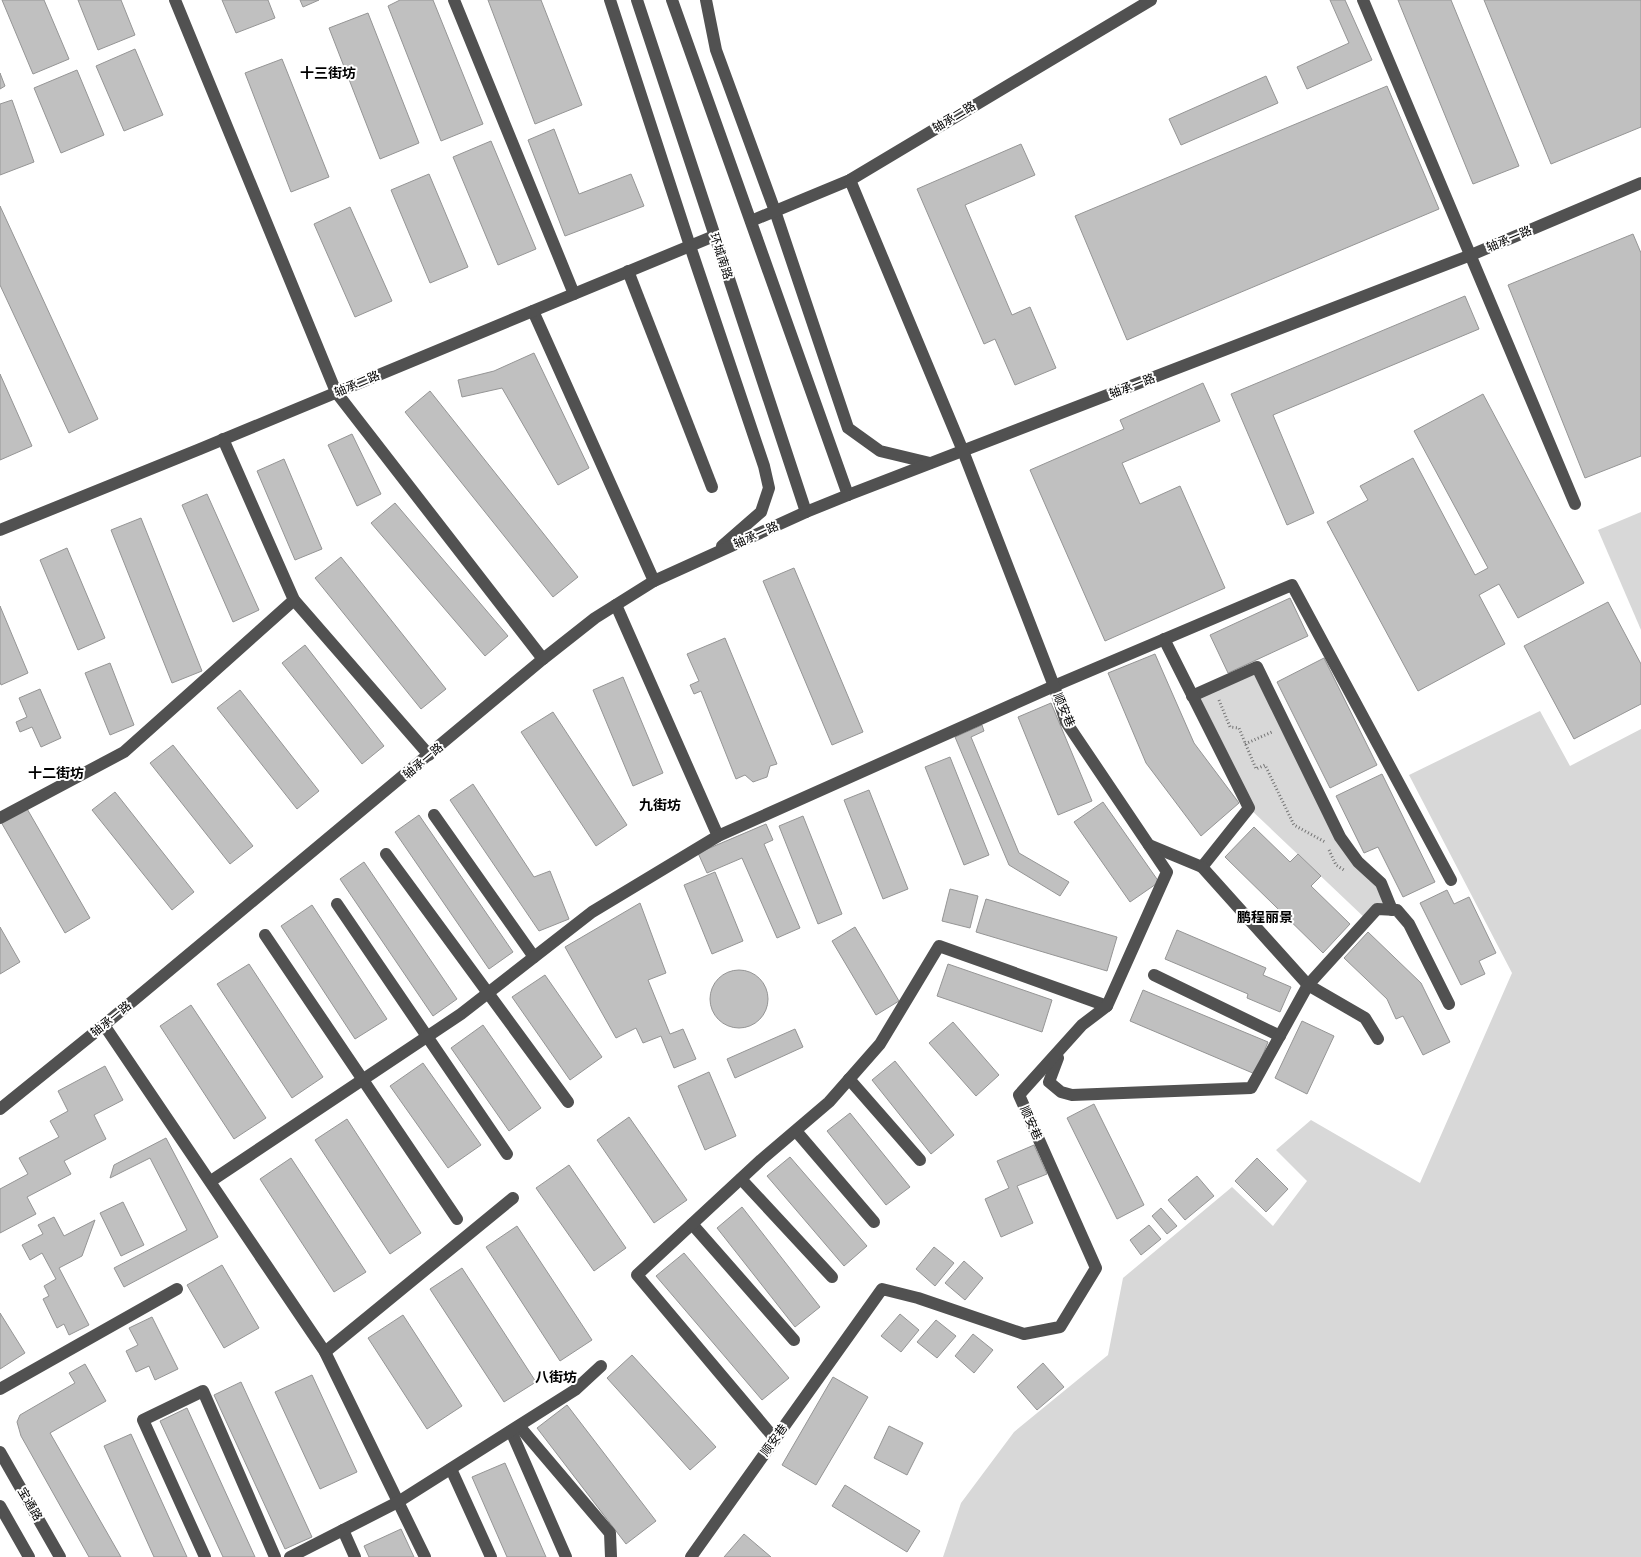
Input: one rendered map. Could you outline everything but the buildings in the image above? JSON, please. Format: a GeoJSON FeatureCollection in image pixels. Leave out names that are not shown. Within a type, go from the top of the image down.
{"type":"FeatureCollection","features":[{"type":"Feature","properties":{"kind":"street"},"geometry":{"type":"LineString","coordinates":[[175,0],[336,392],[543,659]]}},
{"type":"Feature","properties":{"kind":"street"},"geometry":{"type":"LineString","coordinates":[[454,0],[574,294]]}},
{"type":"Feature","properties":{"kind":"street"},"geometry":{"type":"LineString","coordinates":[[610,0],[764,466],[769,488],[761,512],[710,556]]}},
{"type":"Feature","properties":{"kind":"street","name":"环城南路"},"geometry":{"type":"LineString","coordinates":[[637,0],[806,512]]}},
{"type":"Feature","properties":{"kind":"street"},"geometry":{"type":"LineString","coordinates":[[672,0],[848,495]]}},
{"type":"Feature","properties":{"kind":"street","name":"轴承二路"},"geometry":{"type":"LineString","coordinates":[[751,221],[850,180],[1151,0]]}},
{"type":"Feature","properties":{"kind":"street"},"geometry":{"type":"LineString","coordinates":[[1364,0],[1575,504]]}},
{"type":"Feature","properties":{"kind":"street"},"geometry":{"type":"LineString","coordinates":[[707,1],[716,50],[775,211],[848,428],[880,451],[930,463]]}},
{"type":"Feature","properties":{"kind":"street","name":"顺安巷"},"geometry":{"type":"LineString","coordinates":[[690,1557],[882,1289],[918,1298],[1024,1334],[1060,1327],[1096,1268],[1020,1095],[1082,1025],[1107,1006],[1167,872],[1066,722],[1054,686],[963,451],[850,180]]}},
{"type":"Feature","properties":{"kind":"street","name":"轴承一路"},"geometry":{"type":"LineString","coordinates":[[0,1109],[104,1025],[543,659],[595,618],[654,582],[806,512],[848,495],[1471,255],[1641,183]]}},
{"type":"Feature","properties":{"kind":"street","name":"轴承二路"},"geometry":{"type":"LineString","coordinates":[[0,530],[714,236]]}},
{"type":"Feature","properties":{"kind":"street"},"geometry":{"type":"LineString","coordinates":[[628,271],[712,487]]}},
{"type":"Feature","properties":{"kind":"street"},"geometry":{"type":"LineString","coordinates":[[533,310],[654,582]]}},
{"type":"Feature","properties":{"kind":"street"},"geometry":{"type":"LineString","coordinates":[[223,439],[294,600],[429,755]]}},
{"type":"Feature","properties":{"kind":"street"},"geometry":{"type":"LineString","coordinates":[[211,1181],[461,1014],[592,912],[718,836],[1054,686],[1292,585],[1451,880]]}},
{"type":"Feature","properties":{"kind":"street"},"geometry":{"type":"LineString","coordinates":[[0,818],[124,752],[294,600]]}},
{"type":"Feature","properties":{"kind":"street"},"geometry":{"type":"LineString","coordinates":[[616,605],[718,836]]}},
{"type":"Feature","properties":{"kind":"street"},"geometry":{"type":"LineString","coordinates":[[1164,639],[1249,808],[1202,867]]}},
{"type":"Feature","properties":{"kind":"street"},"geometry":{"type":"LineString","coordinates":[[1192,696],[1257,667],[1340,837],[1358,862],[1381,883],[1392,910]]}},
{"type":"Feature","properties":{"kind":"street"},"geometry":{"type":"LineString","coordinates":[[434,815],[534,957]]}},
{"type":"Feature","properties":{"kind":"street"},"geometry":{"type":"LineString","coordinates":[[1149,845],[1202,867],[1308,985],[1365,1018],[1378,1039]]}},
{"type":"Feature","properties":{"kind":"street"},"geometry":{"type":"LineString","coordinates":[[386,854],[568,1102]]}},
{"type":"Feature","properties":{"kind":"street"},"geometry":{"type":"LineString","coordinates":[[337,904],[507,1154]]}},
{"type":"Feature","properties":{"kind":"street"},"geometry":{"type":"LineString","coordinates":[[1065,1044],[1049,1082],[1061,1092],[1072,1095],[1250,1088],[1308,985],[1377,909],[1397,910],[1409,924],[1449,1004]]}},
{"type":"Feature","properties":{"kind":"street"},"geometry":{"type":"LineString","coordinates":[[265,935],[457,1219]]}},
{"type":"Feature","properties":{"kind":"street"},"geometry":{"type":"LineString","coordinates":[[775,1439],[637,1275],[741,1179],[829,1102],[880,1044],[939,946],[1107,1006]]}},
{"type":"Feature","properties":{"kind":"street"},"geometry":{"type":"LineString","coordinates":[[1154,974],[1280,1036]]}},
{"type":"Feature","properties":{"kind":"street"},"geometry":{"type":"LineString","coordinates":[[104,1025],[325,1352],[425,1557]]}},
{"type":"Feature","properties":{"kind":"street"},"geometry":{"type":"LineString","coordinates":[[849,1079],[920,1160]]}},
{"type":"Feature","properties":{"kind":"street"},"geometry":{"type":"LineString","coordinates":[[796,1131],[874,1222]]}},
{"type":"Feature","properties":{"kind":"street"},"geometry":{"type":"LineString","coordinates":[[741,1179],[832,1277]]}},
{"type":"Feature","properties":{"kind":"street"},"geometry":{"type":"LineString","coordinates":[[325,1352],[512,1198]]}},
{"type":"Feature","properties":{"kind":"street"},"geometry":{"type":"LineString","coordinates":[[692,1224],[794,1340]]}},
{"type":"Feature","properties":{"kind":"street"},"geometry":{"type":"LineString","coordinates":[[0,1389],[177,1289]]}},
{"type":"Feature","properties":{"kind":"street"},"geometry":{"type":"LineString","coordinates":[[290,1557],[398,1502],[575,1390],[602,1366]]}},
{"type":"Feature","properties":{"kind":"street"},"geometry":{"type":"LineString","coordinates":[[204,1557],[143,1420],[203,1390],[275,1557]]}},
{"type":"Feature","properties":{"kind":"street"},"geometry":{"type":"LineString","coordinates":[[515,1428],[566,1557]]}},
{"type":"Feature","properties":{"kind":"street"},"geometry":{"type":"LineString","coordinates":[[515,1428],[610,1533],[611,1557]]}},
{"type":"Feature","properties":{"kind":"street","name":"宝通路"},"geometry":{"type":"LineString","coordinates":[[0,1452],[60,1557]]}},
{"type":"Feature","properties":{"kind":"street"},"geometry":{"type":"LineString","coordinates":[[451,1469],[491,1557]]}},
{"type":"Feature","properties":{"kind":"street"},"geometry":{"type":"LineString","coordinates":[[0,1506],[29,1557]]}},
{"type":"Feature","properties":{"kind":"street"},"geometry":{"type":"LineString","coordinates":[[343,1530],[355,1557]]}},
{"type":"Feature","properties":{"kind":"path"},"geometry":{"type":"LineString","coordinates":[[1213,687],[1230,727],[1239,728],[1256,769],[1265,765],[1294,825],[1326,843],[1336,865],[1350,873]]}},
{"type":"Feature","properties":{"kind":"path"},"geometry":{"type":"LineString","coordinates":[[1245,744],[1286,726]]}},
{"type":"Feature","properties":{"kind":"shaded area"},"geometry":{"type":"Polygon","coordinates":[[[1641,512],[1641,630],[1598,530],[1641,512]]]}},
{"type":"Feature","properties":{"kind":"shaded area"},"geometry":{"type":"Polygon","coordinates":[[[1257,667],[1340,837],[1381,883],[1392,910],[1367,920],[1249,808],[1192,696],[1257,667]]]}},
{"type":"Feature","properties":{"kind":"shaded area"},"geometry":{"type":"Polygon","coordinates":[[[1540,711],[1570,766],[1641,729],[1641,1557],[943,1557],[961,1503],[1014,1432],[1108,1355],[1123,1278],[1232,1187],[1273,1226],[1307,1181],[1276,1150],[1311,1120],[1420,1183],[1512,973],[1409,775],[1540,711]]]}},
{"type":"Feature","properties":{"kind":"district","name":"十三街坊"},"geometry":{"type":"Point","coordinates":[328,73]}},
{"type":"Feature","properties":{"kind":"district","name":"十二街坊"},"geometry":{"type":"Point","coordinates":[56,773]}},
{"type":"Feature","properties":{"kind":"district","name":"九街坊"},"geometry":{"type":"Point","coordinates":[660,805]}},
{"type":"Feature","properties":{"kind":"district","name":"鹏程丽景"},"geometry":{"type":"Point","coordinates":[1265,917]}},
{"type":"Feature","properties":{"kind":"district","name":"八街坊"},"geometry":{"type":"Point","coordinates":[556,1377]}}]}
